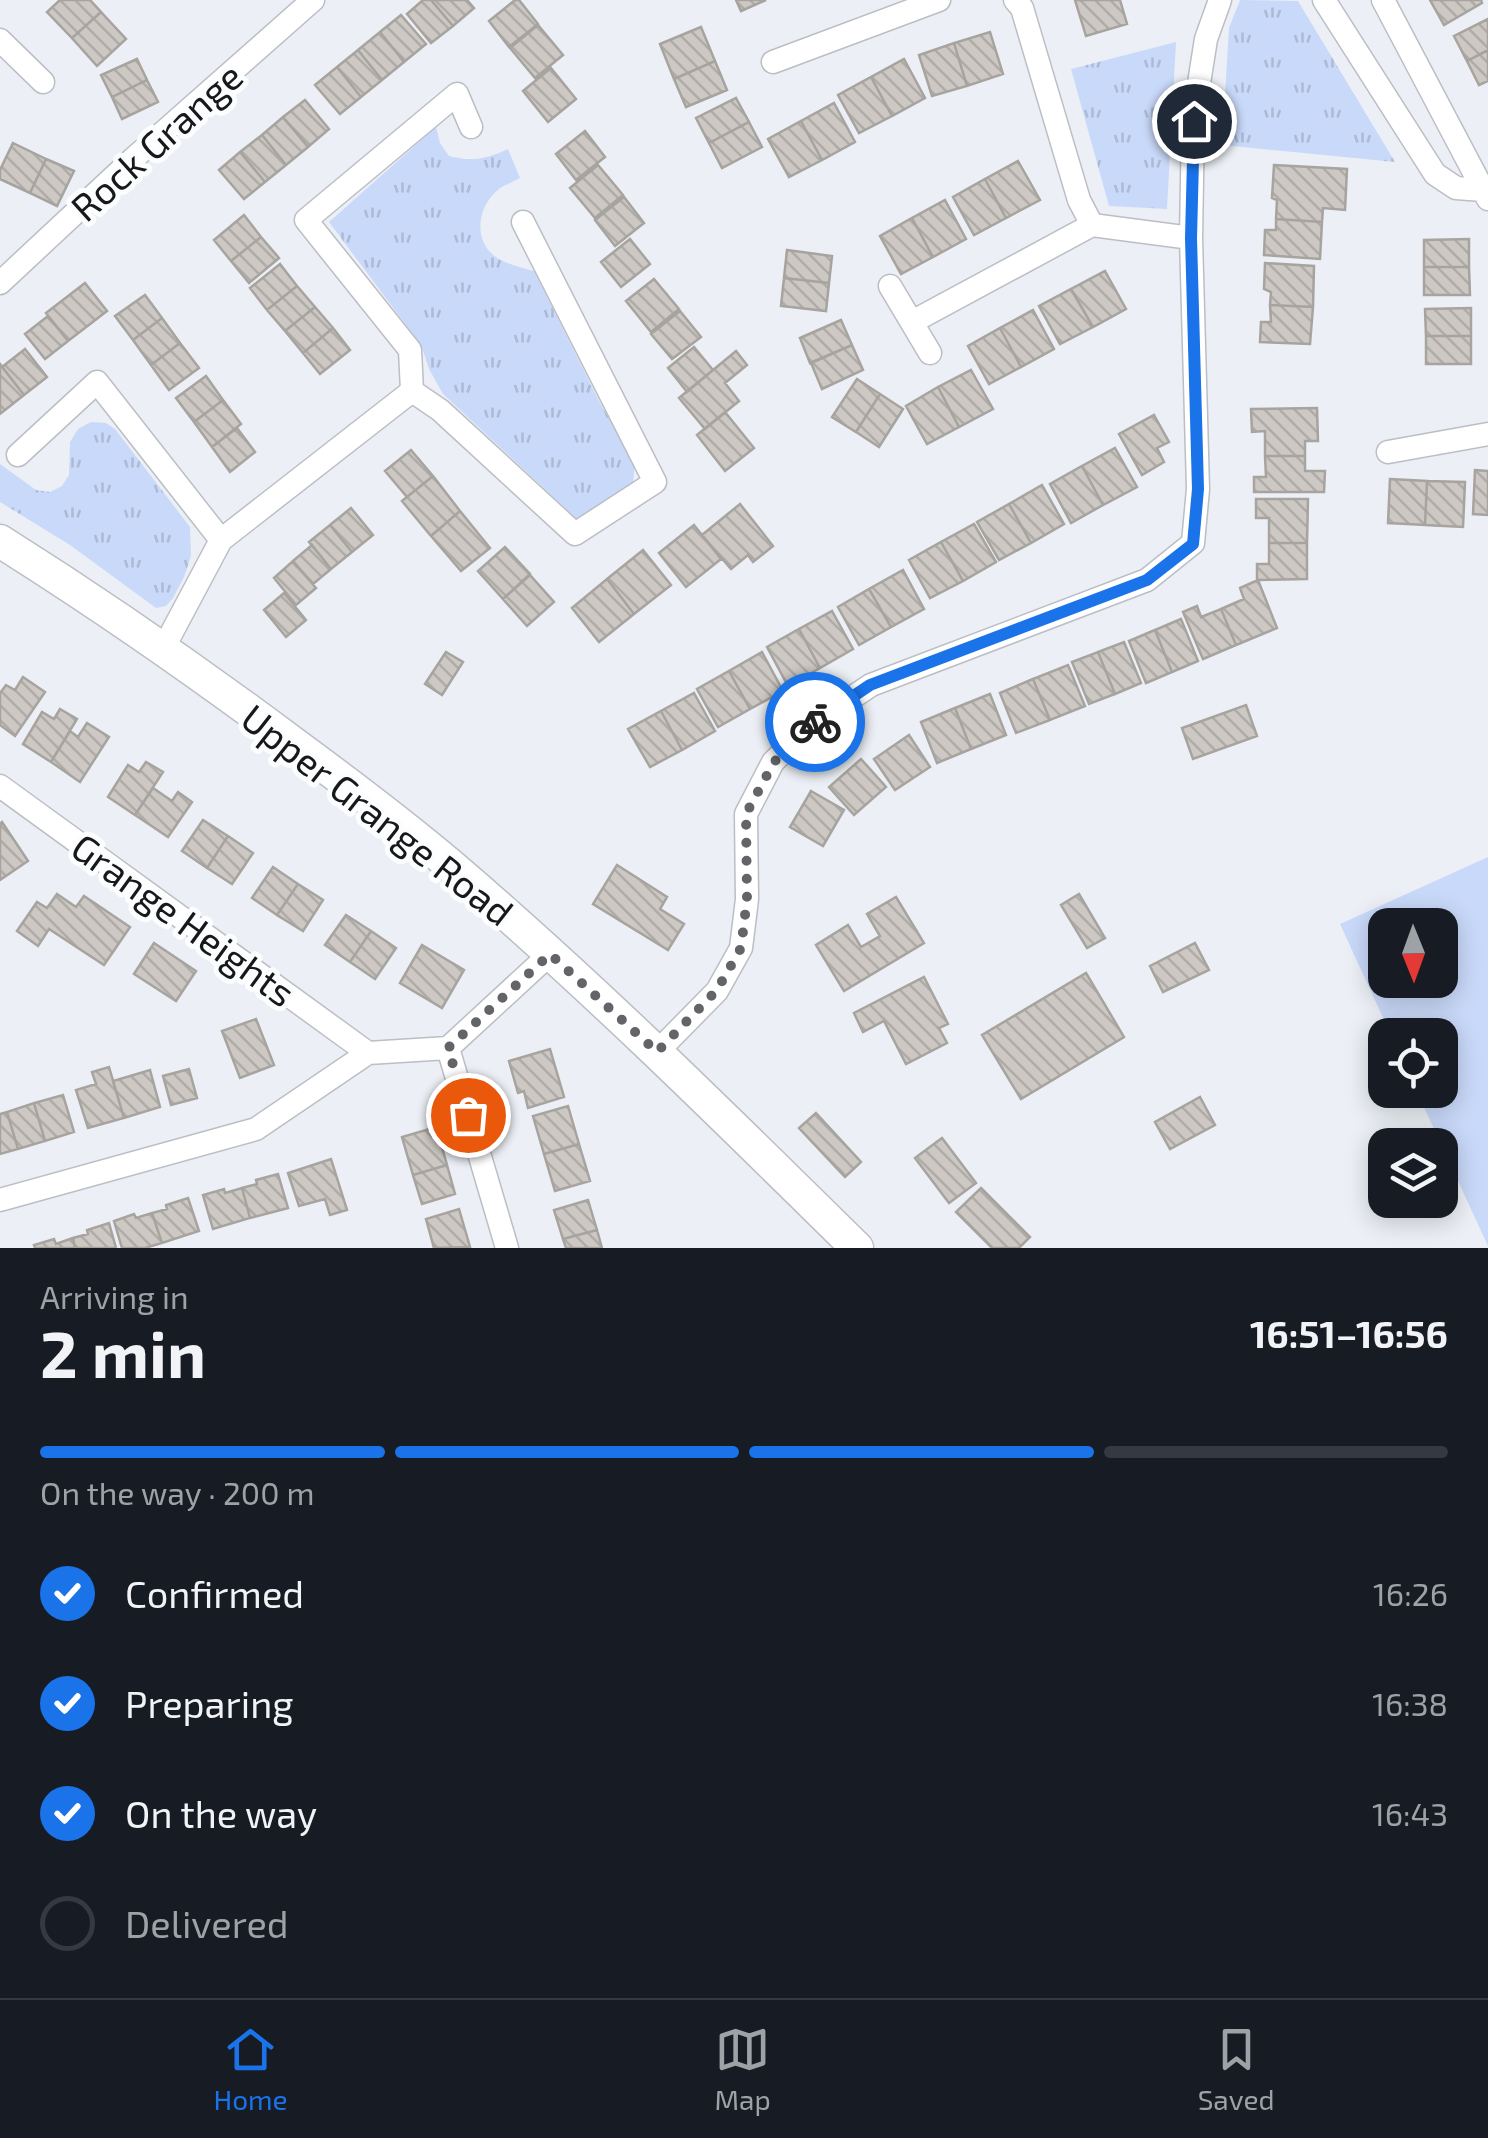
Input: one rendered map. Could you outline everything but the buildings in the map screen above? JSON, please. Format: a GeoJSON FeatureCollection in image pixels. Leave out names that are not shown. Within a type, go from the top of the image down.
{"type":"FeatureCollection","features":[{"type":"Feature","properties":{"kind":"street","name":"Rock Grange"},"geometry":{"type":"LineString","coordinates":[[0,283],[313,0]]}},
{"type":"Feature","properties":{"kind":"street"},"geometry":{"type":"LineString","coordinates":[[773,62],[940,0]]}},
{"type":"Feature","properties":{"kind":"street"},"geometry":{"type":"LineString","coordinates":[[1015,0],[1022,8],[1079,200],[1092,225]]}},
{"type":"Feature","properties":{"kind":"street"},"geometry":{"type":"LineString","coordinates":[[657,1052],[717,990],[741,948],[747,899],[746,814],[774,762],[807,728],[870,685],[1147,580],[1193,544],[1198,489],[1191,238],[1194,121],[1206,39],[1220,0]]}},
{"type":"Feature","properties":{"kind":"street"},"geometry":{"type":"LineString","coordinates":[[1324,0],[1435,174],[1456,188],[1486,194]]}},
{"type":"Feature","properties":{"kind":"street"},"geometry":{"type":"LineString","coordinates":[[1383,0],[1486,194]]}},
{"type":"Feature","properties":{"kind":"street"},"geometry":{"type":"LineString","coordinates":[[0,40],[43,82]]}},
{"type":"Feature","properties":{"kind":"street"},"geometry":{"type":"LineString","coordinates":[[412,391],[410,350],[306,220],[457,94],[471,127]]}},
{"type":"Feature","properties":{"kind":"street"},"geometry":{"type":"LineString","coordinates":[[412,391],[440,410],[574,534],[656,482],[523,222]]}},
{"type":"Feature","properties":{"kind":"street"},"geometry":{"type":"LineString","coordinates":[[912,322],[1092,225],[1191,238]]}},
{"type":"Feature","properties":{"kind":"street"},"geometry":{"type":"LineString","coordinates":[[890,286],[930,353]]}},
{"type":"Feature","properties":{"kind":"street"},"geometry":{"type":"LineString","coordinates":[[18,455],[97,382],[221,540]]}},
{"type":"Feature","properties":{"kind":"street"},"geometry":{"type":"LineString","coordinates":[[163,649],[221,540],[412,391]]}},
{"type":"Feature","properties":{"kind":"street"},"geometry":{"type":"LineString","coordinates":[[1388,452],[1488,434]]}},
{"type":"Feature","properties":{"kind":"street","name":"Upper Grange Road"},"geometry":{"type":"LineString","coordinates":[[0,541],[163,649],[435,852],[657,1052],[857,1248]]}},
{"type":"Feature","properties":{"kind":"street","name":"Grange Heights"},"geometry":{"type":"LineString","coordinates":[[0,786],[368,1053]]}},
{"type":"Feature","properties":{"kind":"street"},"geometry":{"type":"LineString","coordinates":[[0,1200],[256,1129],[368,1053],[448,1048],[550,954]]}},
{"type":"Feature","properties":{"kind":"street"},"geometry":{"type":"LineString","coordinates":[[448,1048],[507,1248]]}},
{"type":"Feature","properties":{"kind":"green space"},"geometry":{"type":"Polygon","coordinates":[[[1240,0],[1298,1],[1395,162],[1222,145],[1229,28],[1240,0]]]}},
{"type":"Feature","properties":{"kind":"green space"},"geometry":{"type":"Polygon","coordinates":[[[1176,42],[1167,209],[1109,206],[1071,69],[1176,42]]]}},
{"type":"Feature","properties":{"kind":"green space"},"geometry":{"type":"Polygon","coordinates":[[[436,127],[449,156],[479,158],[508,149],[520,178],[499,189],[487,202],[480,228],[485,244],[499,259],[534,271],[600,403],[635,462],[633,483],[607,504],[577,519],[443,394],[421,345],[329,222],[436,127]]]}},
{"type":"Feature","properties":{"kind":"green space"},"geometry":{"type":"Polygon","coordinates":[[[91,422],[106,423],[115,429],[190,527],[191,556],[184,577],[166,606],[156,608],[70,545],[0,502],[0,464],[36,490],[50,492],[62,486],[69,475],[70,442],[78,429],[91,422]]]}},
{"type":"Feature","properties":{"kind":"green space"},"geometry":{"type":"Polygon","coordinates":[[[1488,857],[1488,1246],[1458,1181],[1458,1128],[1434,1128],[1424,1108],[1458,1108],[1458,1018],[1383,1018],[1374,998],[1458,998],[1458,908],[1375,908],[1488,857]]]}},
{"type":"Feature","properties":{"kind":"green space"},"geometry":{"type":"Polygon","coordinates":[[[1368,911],[1368,985],[1340,924],[1368,911]]]}},
{"type":"Feature","properties":{"kind":"way so far"},"geometry":{"type":"LineString","coordinates":[[468,1115],[448,1048],[550,954],[657,1052],[717,990],[741,948],[747,899],[746,814],[774,762],[815,722]]}},
{"type":"Feature","properties":{"kind":"route"},"geometry":{"type":"LineString","coordinates":[[815,722],[870,685],[1147,580],[1193,544],[1198,489],[1191,238],[1194,121]]}}]}
